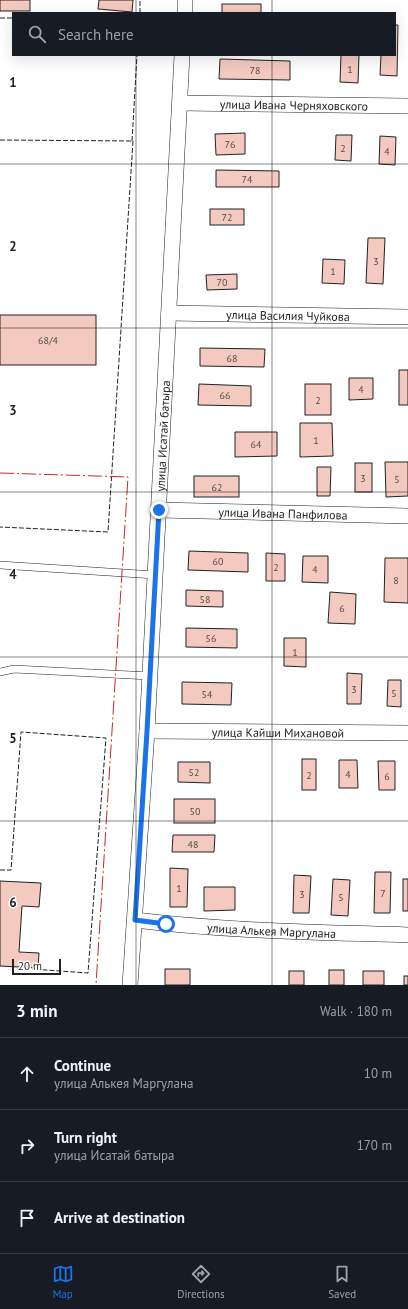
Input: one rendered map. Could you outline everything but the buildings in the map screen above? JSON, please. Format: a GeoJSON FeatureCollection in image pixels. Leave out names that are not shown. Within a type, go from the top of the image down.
{"type":"FeatureCollection","features":[{"type":"Feature","properties":{"kind":"street"},"geometry":{"type":"LineString","coordinates":[[185,0],[185,12]]}},
{"type":"Feature","properties":{"kind":"street","name":"улица Исатай батыра"},"geometry":{"type":"LineString","coordinates":[[130,985],[147,731],[182,56]]}},
{"type":"Feature","properties":{"kind":"street","name":"улица Ивана Черняховского"},"geometry":{"type":"LineString","coordinates":[[180,103],[408,106]]}},
{"type":"Feature","properties":{"kind":"street","name":"улица Василия Чуйкова"},"geometry":{"type":"LineString","coordinates":[[169,313],[408,317]]}},
{"type":"Feature","properties":{"kind":"street","name":"улица Ивана Панфилова"},"geometry":{"type":"LineString","coordinates":[[159,510],[408,516]]}},
{"type":"Feature","properties":{"kind":"street","name":"улица Кайши Михановой"},"geometry":{"type":"LineString","coordinates":[[147,731],[408,733]]}},
{"type":"Feature","properties":{"kind":"street","name":"улица Алькея Маргулана"},"geometry":{"type":"LineString","coordinates":[[135,920],[166,924],[268,931],[408,935]]}},
{"type":"Feature","properties":{"kind":"lane"},"geometry":{"type":"LineString","coordinates":[[0,565],[155,575]]}},
{"type":"Feature","properties":{"kind":"lane"},"geometry":{"type":"LineString","coordinates":[[0,672],[14,669],[150,676]]}},
{"type":"Feature","properties":{"kind":"fence"},"geometry":{"type":"LineString","coordinates":[[140,0],[140,12]]}},
{"type":"Feature","properties":{"kind":"fence"},"geometry":{"type":"LineString","coordinates":[[0,18],[12,18]]}},
{"type":"Feature","properties":{"kind":"fence"},"geometry":{"type":"LineString","coordinates":[[132,141],[137,56]]}},
{"type":"Feature","properties":{"kind":"fence"},"geometry":{"type":"LineString","coordinates":[[0,140],[133,141],[108,532],[0,527]]}},
{"type":"Feature","properties":{"kind":"fence"},"geometry":{"type":"LineString","coordinates":[[0,870],[11,870],[21,732],[106,738],[88,973],[32,969]]}},
{"type":"Feature","properties":{"kind":"power"},"geometry":{"type":"LineString","coordinates":[[0,473],[128,477],[96,985]]}},
{"type":"Feature","properties":{"kind":"route"},"geometry":{"type":"LineString","coordinates":[[159,510],[135,920],[166,924]]}}]}
